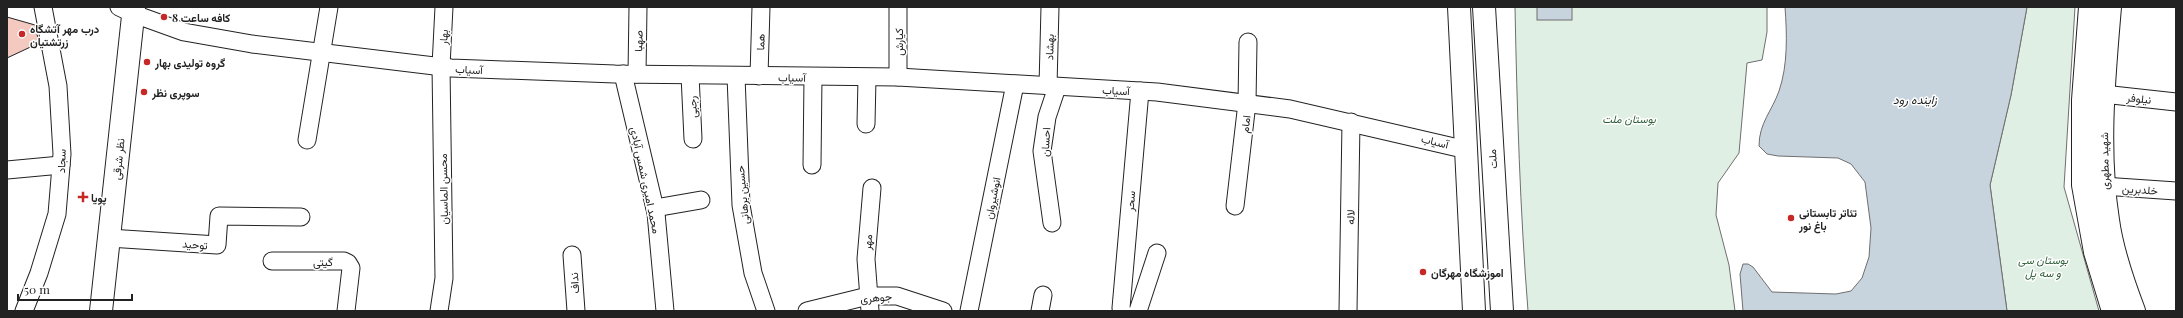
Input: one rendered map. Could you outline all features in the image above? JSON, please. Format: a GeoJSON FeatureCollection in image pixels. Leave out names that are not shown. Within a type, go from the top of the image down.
{"type":"FeatureCollection","features":[{"type":"Feature","properties":{"kind":"main road"},"geometry":{"type":"LineString","coordinates":[[1459,7],[1474,311]]}},
{"type":"Feature","properties":{"kind":"main road","name":"ملت"},"geometry":{"type":"LineString","coordinates":[[1484,7],[1502,311]]}},
{"type":"Feature","properties":{"kind":"main road","name":"شهید مطهری"},"geometry":{"type":"LineString","coordinates":[[2090,7],[2083,100],[2083,185],[2095,252],[2113,311]]}},
{"type":"Feature","properties":{"kind":"main road","name":"شهید مطهری"},"geometry":{"type":"LineString","coordinates":[[2110,7],[2102,94],[2103,186],[2108,222],[2124,284],[2134,311]]}},
{"type":"Feature","properties":{"kind":"main road","name":"نظر شرقی"},"geometry":{"type":"LineString","coordinates":[[101,311],[109,238],[129,9]]}},
{"type":"Feature","properties":{"kind":"street","name":"سجاد"},"geometry":{"type":"LineString","coordinates":[[24,311],[39,273],[57,214],[61,165],[58,86],[43,7]]}},
{"type":"Feature","properties":{"kind":"street"},"geometry":{"type":"LineString","coordinates":[[307,140],[329,7]]}},
{"type":"Feature","properties":{"kind":"street","name":"بهار"},"geometry":{"type":"LineString","coordinates":[[441,66],[444,7]]}},
{"type":"Feature","properties":{"kind":"street","name":"صهبا"},"geometry":{"type":"LineString","coordinates":[[630,74],[638,7]]}},
{"type":"Feature","properties":{"kind":"street","name":"هما"},"geometry":{"type":"LineString","coordinates":[[759,76],[761,7]]}},
{"type":"Feature","properties":{"kind":"street","name":"کیارش"},"geometry":{"type":"LineString","coordinates":[[898,7],[898,77]]}},
{"type":"Feature","properties":{"kind":"street","name":"بهشاد"},"geometry":{"type":"LineString","coordinates":[[1050,7],[1052,87]]}},
{"type":"Feature","properties":{"kind":"street","name":"آسیاب"},"geometry":{"type":"LineString","coordinates":[[129,9],[184,32],[252,44],[452,68],[630,74],[867,78],[898,77],[1140,91],[1290,109],[1467,150]]}},
{"type":"Feature","properties":{"kind":"street","name":"امام"},"geometry":{"type":"LineString","coordinates":[[1235,206],[1247,103],[1248,42]]}},
{"type":"Feature","properties":{"kind":"street","name":"محسن الماسیان"},"geometry":{"type":"LineString","coordinates":[[439,311],[444,278],[441,66]]}},
{"type":"Feature","properties":{"kind":"street","name":"محمد امیری شمس آبادی"},"geometry":{"type":"LineString","coordinates":[[630,74],[654,208],[665,311]]}},
{"type":"Feature","properties":{"kind":"street","name":"رجبی"},"geometry":{"type":"LineString","coordinates":[[690,75],[693,139]]}},
{"type":"Feature","properties":{"kind":"street","name":"حسین برهانی"},"geometry":{"type":"LineString","coordinates":[[736,76],[741,205],[753,274],[766,311]]}},
{"type":"Feature","properties":{"kind":"street"},"geometry":{"type":"LineString","coordinates":[[812,165],[813,77]]}},
{"type":"Feature","properties":{"kind":"street"},"geometry":{"type":"LineString","coordinates":[[866,124],[867,78]]}},
{"type":"Feature","properties":{"kind":"street","name":"انوشیروان"},"geometry":{"type":"LineString","coordinates":[[969,311],[1015,84]]}},
{"type":"Feature","properties":{"kind":"street","name":"احسان"},"geometry":{"type":"LineString","coordinates":[[1052,87],[1042,151],[1052,223]]}},
{"type":"Feature","properties":{"kind":"street","name":"سحر"},"geometry":{"type":"LineString","coordinates":[[1122,311],[1121,308],[1140,91]]}},
{"type":"Feature","properties":{"kind":"street","name":"نیلوفر"},"geometry":{"type":"LineString","coordinates":[[2102,94],[2176,102]]}},
{"type":"Feature","properties":{"kind":"street","name":"لاله"},"geometry":{"type":"LineString","coordinates":[[1348,311],[1351,122]]}},
{"type":"Feature","properties":{"kind":"street"},"geometry":{"type":"LineString","coordinates":[[7,170],[61,165]]}},
{"type":"Feature","properties":{"kind":"street","name":"خلدبرین"},"geometry":{"type":"LineString","coordinates":[[2103,186],[2176,191]]}},
{"type":"Feature","properties":{"kind":"street","name":"مهر"},"geometry":{"type":"LineString","coordinates":[[869,304],[866,259],[872,188]]}},
{"type":"Feature","properties":{"kind":"street"},"geometry":{"type":"LineString","coordinates":[[654,208],[701,200]]}},
{"type":"Feature","properties":{"kind":"street","name":"توحید"},"geometry":{"type":"LineString","coordinates":[[109,238],[217,245],[219,216],[301,217]]}},
{"type":"Feature","properties":{"kind":"street"},"geometry":{"type":"LineString","coordinates":[[1138,311],[1157,253]]}},
{"type":"Feature","properties":{"kind":"street","name":"نداف"},"geometry":{"type":"LineString","coordinates":[[572,255],[576,311]]}},
{"type":"Feature","properties":{"kind":"street","name":"گیتی"},"geometry":{"type":"LineString","coordinates":[[272,260],[344,261],[348,263],[351,268],[346,311]]}},
{"type":"Feature","properties":{"kind":"street","name":"جوهری"},"geometry":{"type":"LineString","coordinates":[[807,311],[869,304],[896,296],[943,311]]}},
{"type":"Feature","properties":{"kind":"green space","name":"بوستان ملت"},"geometry":{"type":"Polygon","coordinates":[[[1515,7],[1767,7],[1767,32],[1762,60],[1747,63],[1739,153],[1718,183],[1716,215],[1729,265],[1735,311],[1528,311],[1519,159],[1515,7]]]}},
{"type":"Feature","properties":{"kind":"green space","name":"بوستان سی و سه پل"},"geometry":{"type":"Polygon","coordinates":[[[2027,7],[2075,7],[2064,187],[2099,311],[2007,311],[1990,185],[2011,95],[2027,7]]]}},
{"type":"Feature","properties":{"kind":"water"},"geometry":{"type":"Polygon","coordinates":[[[1537,7],[1572,7],[1572,20],[1537,20],[1537,7]]]}},
{"type":"Feature","properties":{"kind":"water","name":"زاینده رود"},"geometry":{"type":"Polygon","coordinates":[[[1785,7],[2027,7],[2011,95],[1990,185],[2007,311],[1743,311],[1740,274],[1743,264],[1748,264],[1753,267],[1772,292],[1836,294],[1851,291],[1862,278],[1869,257],[1871,228],[1865,182],[1851,164],[1838,158],[1778,156],[1767,154],[1759,146],[1763,124],[1779,91],[1784,71],[1786,39],[1785,7]]]}},
{"type":"Feature","properties":{"kind":"building","name":"درب مهر آتشگاه زرتشتیان"},"geometry":{"type":"Polygon","coordinates":[[[7,17],[35,25],[39,43],[7,58],[7,17]]]}},
{"type":"Feature","properties":{"kind":"place","name":"کافه ساعت 8"},"geometry":{"type":"Point","coordinates":[164,17]}},
{"type":"Feature","properties":{"kind":"place","name":"درب مهر آتشگاه زرتشتیان"},"geometry":{"type":"Point","coordinates":[22,34]}},
{"type":"Feature","properties":{"kind":"place","name":"گروه تولیدی بهار"},"geometry":{"type":"Point","coordinates":[147,62]}},
{"type":"Feature","properties":{"kind":"place","name":"سوپری نظر"},"geometry":{"type":"Point","coordinates":[144,92]}},
{"type":"Feature","properties":{"kind":"place","name":"پویا"},"geometry":{"type":"Point","coordinates":[83,197]}},
{"type":"Feature","properties":{"kind":"place","name":"تئاتر تابستانی باغ نور"},"geometry":{"type":"Point","coordinates":[1791,218]}},
{"type":"Feature","properties":{"kind":"place","name":"اموزشگاه مهرگان"},"geometry":{"type":"Point","coordinates":[1423,272]}}]}
